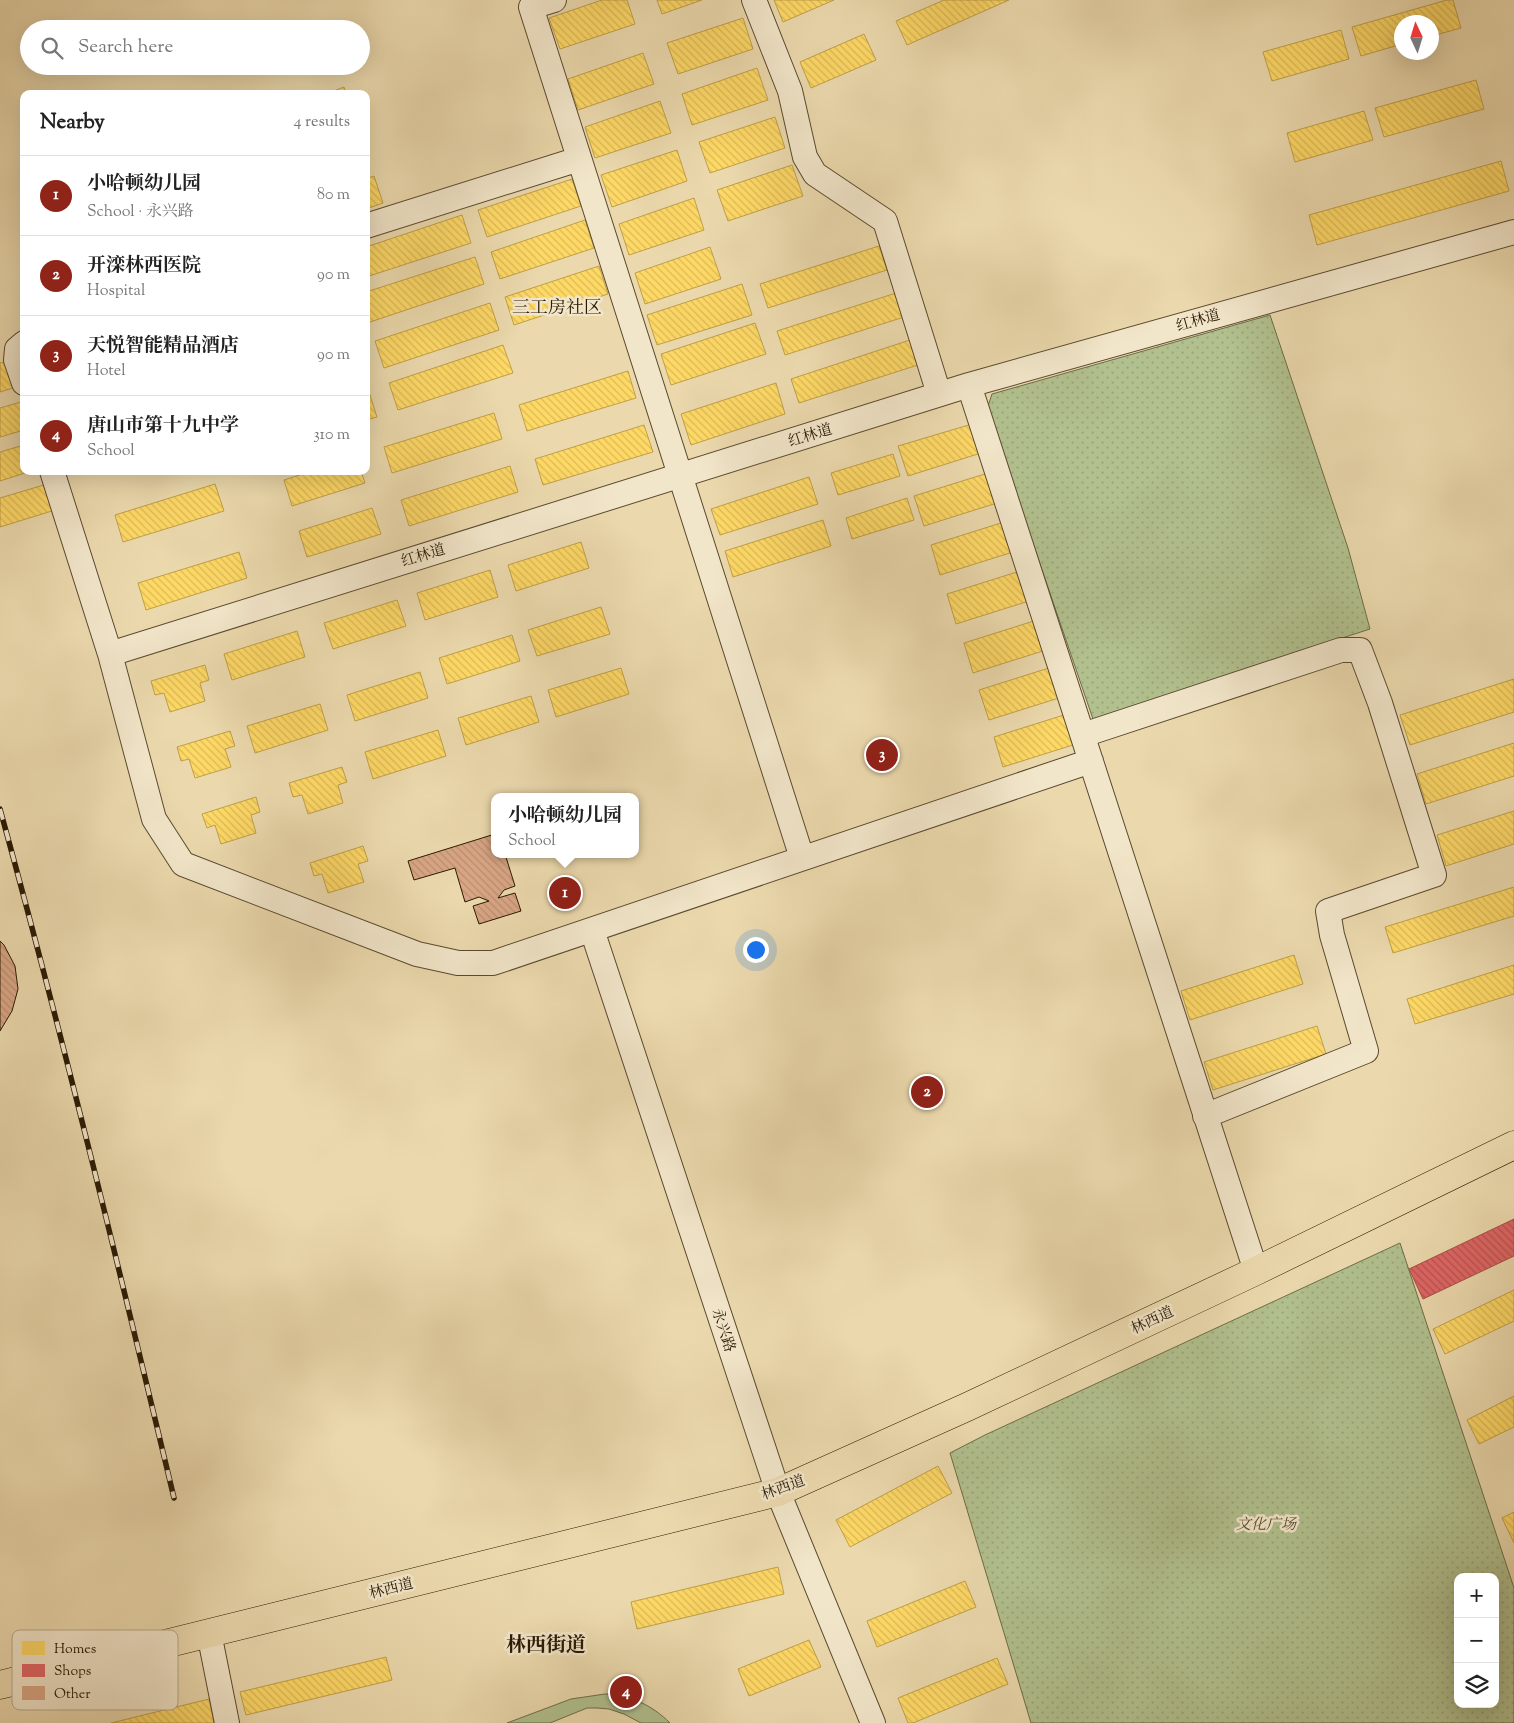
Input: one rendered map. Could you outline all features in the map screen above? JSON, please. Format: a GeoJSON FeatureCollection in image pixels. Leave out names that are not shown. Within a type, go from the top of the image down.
{"type":"FeatureCollection","features":[{"type":"Feature","properties":{"kind":"main road","name":"林西道"},"geometry":{"type":"LineString","coordinates":[[178,1640],[778,1492],[967,1407],[1256,1271],[1514,1145]]}},
{"type":"Feature","properties":{"kind":"street"},"geometry":{"type":"LineString","coordinates":[[554,0],[531,7],[802,858]]}},
{"type":"Feature","properties":{"kind":"street"},"geometry":{"type":"LineString","coordinates":[[754,0],[790,91],[805,157],[815,174],[885,221],[939,394]]}},
{"type":"Feature","properties":{"kind":"street"},"geometry":{"type":"LineString","coordinates":[[370,225],[579,159]]}},
{"type":"Feature","properties":{"kind":"street","name":"红林道"},"geometry":{"type":"LineString","coordinates":[[110,654],[939,394],[1514,232]]}},
{"type":"Feature","properties":{"kind":"street"},"geometry":{"type":"LineString","coordinates":[[20,347],[16,360],[20,372]]}},
{"type":"Feature","properties":{"kind":"street"},"geometry":{"type":"LineString","coordinates":[[969,385],[1256,1271]]}},
{"type":"Feature","properties":{"kind":"street"},"geometry":{"type":"LineString","coordinates":[[53,475],[110,654],[154,819],[183,864],[417,954],[458,963],[493,963],[1091,761]]}},
{"type":"Feature","properties":{"kind":"street"},"geometry":{"type":"LineString","coordinates":[[1083,735],[1341,650],[1360,650],[1380,703],[1434,875],[1328,911],[1332,935],[1366,1051],[1205,1116]]}},
{"type":"Feature","properties":{"kind":"street","name":"永兴路"},"geometry":{"type":"LineString","coordinates":[[592,930],[778,1492],[873,1723]]}},
{"type":"Feature","properties":{"kind":"street"},"geometry":{"type":"LineString","coordinates":[[209,1632],[228,1723]]}},
{"type":"Feature","properties":{"kind":"green space"},"geometry":{"type":"Polygon","coordinates":[[[1270,315],[1348,548],[1370,629],[1093,719],[987,409],[992,394],[1270,315]]]}},
{"type":"Feature","properties":{"kind":"green space","name":"文化广场"},"geometry":{"type":"Polygon","coordinates":[[[1400,1243],[1514,1588],[1514,1723],[1031,1723],[950,1453],[985,1435],[1400,1243]]]}},
{"type":"Feature","properties":{"kind":"green space"},"geometry":{"type":"Polygon","coordinates":[[[605,1694],[623,1696],[640,1702],[656,1711],[670,1723],[641,1723],[609,1709],[587,1708],[550,1723],[507,1723],[571,1699],[605,1694]]]}},
{"type":"Feature","properties":{"kind":"building: Homes"},"geometry":{"type":"Polygon","coordinates":[[[602,0],[627,0],[635,24],[560,49],[549,18],[602,0]]]}},
{"type":"Feature","properties":{"kind":"building: Homes"},"geometry":{"type":"Polygon","coordinates":[[[657,0],[702,0],[662,14],[657,0]]]}},
{"type":"Feature","properties":{"kind":"building: Homes"},"geometry":{"type":"Polygon","coordinates":[[[774,0],[834,0],[783,22],[774,0]]]}},
{"type":"Feature","properties":{"kind":"building: Homes"},"geometry":{"type":"Polygon","coordinates":[[[944,0],[1009,0],[907,45],[896,21],[944,0]]]}},
{"type":"Feature","properties":{"kind":"building: Homes"},"geometry":{"type":"Polygon","coordinates":[[[1453,0],[1461,28],[1439,34],[1439,15],[1394,15],[1453,0]]]}},
{"type":"Feature","properties":{"kind":"building: Homes"},"geometry":{"type":"Polygon","coordinates":[[[1394,15],[1394,46],[1361,56],[1352,27],[1394,15]]]}},
{"type":"Feature","properties":{"kind":"building: Homes"},"geometry":{"type":"Polygon","coordinates":[[[743,18],[753,49],[678,74],[667,43],[743,18]]]}},
{"type":"Feature","properties":{"kind":"building: Homes"},"geometry":{"type":"Polygon","coordinates":[[[1341,30],[1349,59],[1272,81],[1263,52],[1341,30]]]}},
{"type":"Feature","properties":{"kind":"building: Homes"},"geometry":{"type":"Polygon","coordinates":[[[864,34],[876,60],[811,88],[800,62],[864,34]]]}},
{"type":"Feature","properties":{"kind":"building: Homes"},"geometry":{"type":"Polygon","coordinates":[[[643,53],[654,84],[578,110],[568,79],[643,53]]]}},
{"type":"Feature","properties":{"kind":"building: Homes"},"geometry":{"type":"Polygon","coordinates":[[[757,68],[768,100],[692,125],[682,94],[757,68]]]}},
{"type":"Feature","properties":{"kind":"building: Homes"},"geometry":{"type":"Polygon","coordinates":[[[1476,80],[1484,109],[1384,137],[1375,108],[1476,80]]]}},
{"type":"Feature","properties":{"kind":"building: Homes"},"geometry":{"type":"Polygon","coordinates":[[[660,101],[671,133],[595,158],[585,127],[660,101]]]}},
{"type":"Feature","properties":{"kind":"building: Homes"},"geometry":{"type":"Polygon","coordinates":[[[1364,111],[1373,140],[1295,162],[1287,133],[1364,111]]]}},
{"type":"Feature","properties":{"kind":"building: Homes"},"geometry":{"type":"Polygon","coordinates":[[[775,117],[785,148],[710,173],[699,142],[775,117]]]}},
{"type":"Feature","properties":{"kind":"building: Homes"},"geometry":{"type":"Polygon","coordinates":[[[677,150],[687,181],[612,207],[601,175],[677,150]]]}},
{"type":"Feature","properties":{"kind":"building: Homes"},"geometry":{"type":"Polygon","coordinates":[[[1501,161],[1509,191],[1317,245],[1309,215],[1501,161]]]}},
{"type":"Feature","properties":{"kind":"building: Homes"},"geometry":{"type":"Polygon","coordinates":[[[792,165],[803,196],[728,221],[717,190],[792,165]]]}},
{"type":"Feature","properties":{"kind":"building: Homes"},"geometry":{"type":"Polygon","coordinates":[[[374,176],[383,203],[370,208],[370,178],[374,176]]]}},
{"type":"Feature","properties":{"kind":"building: Homes"},"geometry":{"type":"Polygon","coordinates":[[[572,179],[581,206],[487,237],[478,210],[572,179]]]}},
{"type":"Feature","properties":{"kind":"building: Homes"},"geometry":{"type":"Polygon","coordinates":[[[694,198],[704,230],[629,255],[619,224],[694,198]]]}},
{"type":"Feature","properties":{"kind":"building: Homes"},"geometry":{"type":"Polygon","coordinates":[[[462,215],[471,243],[370,276],[370,246],[462,215]]]}},
{"type":"Feature","properties":{"kind":"building: Homes"},"geometry":{"type":"Polygon","coordinates":[[[585,220],[594,248],[500,279],[491,252],[585,220]]]}},
{"type":"Feature","properties":{"kind":"building: Homes"},"geometry":{"type":"Polygon","coordinates":[[[879,246],[887,270],[768,308],[760,284],[879,246]]]}},
{"type":"Feature","properties":{"kind":"building: Homes"},"geometry":{"type":"Polygon","coordinates":[[[710,247],[721,279],[645,304],[635,273],[710,247]]]}},
{"type":"Feature","properties":{"kind":"building: Homes"},"geometry":{"type":"Polygon","coordinates":[[[475,257],[484,284],[370,322],[370,291],[475,257]]]}},
{"type":"Feature","properties":{"kind":"building: Homes"},"geometry":{"type":"Polygon","coordinates":[[[599,266],[608,294],[514,325],[505,297],[599,266]]]}},
{"type":"Feature","properties":{"kind":"building: Homes"},"geometry":{"type":"Polygon","coordinates":[[[742,284],[752,315],[657,345],[647,315],[742,284]]]}},
{"type":"Feature","properties":{"kind":"building: Homes"},"geometry":{"type":"Polygon","coordinates":[[[896,293],[904,317],[785,355],[777,331],[896,293]]]}},
{"type":"Feature","properties":{"kind":"building: Homes"},"geometry":{"type":"Polygon","coordinates":[[[490,303],[499,330],[384,368],[375,341],[490,303]]]}},
{"type":"Feature","properties":{"kind":"building: Homes"},"geometry":{"type":"Polygon","coordinates":[[[755,323],[766,354],[671,385],[661,354],[755,323]]]}},
{"type":"Feature","properties":{"kind":"building: Homes"},"geometry":{"type":"Polygon","coordinates":[[[910,340],[918,365],[799,403],[791,379],[910,340]]]}},
{"type":"Feature","properties":{"kind":"building: Homes"},"geometry":{"type":"Polygon","coordinates":[[[503,345],[513,373],[398,410],[389,383],[503,345]]]}},
{"type":"Feature","properties":{"kind":"building: Homes"},"geometry":{"type":"Polygon","coordinates":[[[8,361],[16,387],[0,392],[0,363],[8,361]]]}},
{"type":"Feature","properties":{"kind":"building: Homes"},"geometry":{"type":"Polygon","coordinates":[[[628,371],[636,398],[527,431],[519,405],[628,371]]]}},
{"type":"Feature","properties":{"kind":"building: Homes"},"geometry":{"type":"Polygon","coordinates":[[[776,383],[785,414],[691,445],[681,414],[776,383]]]}},
{"type":"Feature","properties":{"kind":"building: Homes"},"geometry":{"type":"Polygon","coordinates":[[[370,395],[377,417],[370,419],[370,395]]]}},
{"type":"Feature","properties":{"kind":"building: Homes"},"geometry":{"type":"Polygon","coordinates":[[[20,402],[20,431],[0,437],[0,408],[20,402]]]}},
{"type":"Feature","properties":{"kind":"building: Homes"},"geometry":{"type":"Polygon","coordinates":[[[494,413],[502,439],[392,473],[384,447],[494,413]]]}},
{"type":"Feature","properties":{"kind":"building: Homes"},"geometry":{"type":"Polygon","coordinates":[[[972,424],[981,453],[908,476],[898,446],[972,424]]]}},
{"type":"Feature","properties":{"kind":"building: Homes"},"geometry":{"type":"Polygon","coordinates":[[[644,425],[653,452],[543,485],[535,459],[644,425]]]}},
{"type":"Feature","properties":{"kind":"building: Homes"},"geometry":{"type":"Polygon","coordinates":[[[20,446],[20,475],[0,481],[0,452],[20,446]]]}},
{"type":"Feature","properties":{"kind":"building: Homes"},"geometry":{"type":"Polygon","coordinates":[[[893,454],[900,476],[838,495],[831,473],[893,454]]]}},
{"type":"Feature","properties":{"kind":"building: Homes"},"geometry":{"type":"Polygon","coordinates":[[[510,466],[518,492],[409,526],[401,500],[510,466]]]}},
{"type":"Feature","properties":{"kind":"building: Homes"},"geometry":{"type":"Polygon","coordinates":[[[988,473],[997,503],[924,526],[914,496],[988,473]]]}},
{"type":"Feature","properties":{"kind":"building: Homes"},"geometry":{"type":"Polygon","coordinates":[[[300,475],[362,475],[365,483],[292,506],[284,480],[300,475]]]}},
{"type":"Feature","properties":{"kind":"building: Homes"},"geometry":{"type":"Polygon","coordinates":[[[809,477],[818,504],[720,535],[711,509],[809,477]]]}},
{"type":"Feature","properties":{"kind":"building: Homes"},"geometry":{"type":"Polygon","coordinates":[[[47,484],[55,510],[0,527],[0,498],[47,484]]]}},
{"type":"Feature","properties":{"kind":"building: Homes"},"geometry":{"type":"Polygon","coordinates":[[[215,484],[224,511],[123,542],[115,515],[215,484]]]}},
{"type":"Feature","properties":{"kind":"building: Homes"},"geometry":{"type":"Polygon","coordinates":[[[907,498],[914,520],[852,539],[846,518],[907,498]]]}},
{"type":"Feature","properties":{"kind":"building: Homes"},"geometry":{"type":"Polygon","coordinates":[[[372,508],[381,534],[307,557],[299,531],[372,508]]]}},
{"type":"Feature","properties":{"kind":"building: Homes"},"geometry":{"type":"Polygon","coordinates":[[[823,520],[831,546],[733,577],[725,551],[823,520]]]}},
{"type":"Feature","properties":{"kind":"building: Homes"},"geometry":{"type":"Polygon","coordinates":[[[1004,522],[1013,552],[940,575],[931,545],[1004,522]]]}},
{"type":"Feature","properties":{"kind":"building: Homes"},"geometry":{"type":"Polygon","coordinates":[[[581,542],[589,568],[516,591],[508,565],[581,542]]]}},
{"type":"Feature","properties":{"kind":"building: Homes"},"geometry":{"type":"Polygon","coordinates":[[[239,552],[247,578],[146,610],[138,583],[239,552]]]}},
{"type":"Feature","properties":{"kind":"building: Homes"},"geometry":{"type":"Polygon","coordinates":[[[490,570],[498,597],[425,620],[417,593],[490,570]]]}},
{"type":"Feature","properties":{"kind":"building: Homes"},"geometry":{"type":"Polygon","coordinates":[[[1020,571],[1029,601],[956,624],[947,594],[1020,571]]]}},
{"type":"Feature","properties":{"kind":"building: Homes"},"geometry":{"type":"Polygon","coordinates":[[[397,600],[406,626],[333,649],[324,623],[397,600]]]}},
{"type":"Feature","properties":{"kind":"building: Homes"},"geometry":{"type":"Polygon","coordinates":[[[601,607],[610,634],[537,656],[528,630],[601,607]]]}},
{"type":"Feature","properties":{"kind":"building: Homes"},"geometry":{"type":"Polygon","coordinates":[[[1037,620],[1046,650],[973,673],[964,643],[1037,620]]]}},
{"type":"Feature","properties":{"kind":"building: Homes"},"geometry":{"type":"Polygon","coordinates":[[[297,631],[305,657],[232,680],[224,654],[297,631]]]}},
{"type":"Feature","properties":{"kind":"building: Homes"},"geometry":{"type":"Polygon","coordinates":[[[512,635],[520,661],[447,684],[439,658],[512,635]]]}},
{"type":"Feature","properties":{"kind":"building: Homes"},"geometry":{"type":"Polygon","coordinates":[[[205,665],[209,680],[200,683],[205,701],[170,712],[164,693],[155,695],[151,681],[205,665]]]}},
{"type":"Feature","properties":{"kind":"building: Homes"},"geometry":{"type":"Polygon","coordinates":[[[1052,667],[1062,697],[989,720],[979,690],[1052,667]]]}},
{"type":"Feature","properties":{"kind":"building: Homes"},"geometry":{"type":"Polygon","coordinates":[[[621,668],[629,694],[556,717],[548,690],[621,668]]]}},
{"type":"Feature","properties":{"kind":"building: Homes"},"geometry":{"type":"Polygon","coordinates":[[[420,672],[428,698],[355,721],[347,695],[420,672]]]}},
{"type":"Feature","properties":{"kind":"building: Homes"},"geometry":{"type":"Polygon","coordinates":[[[1514,679],[1514,712],[1410,745],[1400,715],[1514,679]]]}},
{"type":"Feature","properties":{"kind":"building: Homes"},"geometry":{"type":"Polygon","coordinates":[[[531,696],[539,722],[466,745],[458,718],[531,696]]]}},
{"type":"Feature","properties":{"kind":"building: Homes"},"geometry":{"type":"Polygon","coordinates":[[[320,704],[328,730],[255,753],[247,726],[320,704]]]}},
{"type":"Feature","properties":{"kind":"building: Homes"},"geometry":{"type":"Polygon","coordinates":[[[1067,714],[1076,744],[1003,767],[994,737],[1067,714]]]}},
{"type":"Feature","properties":{"kind":"building: Homes"},"geometry":{"type":"Polygon","coordinates":[[[438,730],[446,756],[373,779],[365,752],[438,730]]]}},
{"type":"Feature","properties":{"kind":"building: Homes"},"geometry":{"type":"Polygon","coordinates":[[[230,731],[235,746],[225,749],[231,767],[195,778],[189,759],[181,761],[177,747],[230,731]]]}},
{"type":"Feature","properties":{"kind":"building: Homes"},"geometry":{"type":"Polygon","coordinates":[[[1514,743],[1514,776],[1426,804],[1417,774],[1514,743]]]}},
{"type":"Feature","properties":{"kind":"building: Homes"},"geometry":{"type":"Polygon","coordinates":[[[342,767],[347,782],[338,785],[343,803],[308,814],[302,795],[293,797],[289,783],[342,767]]]}},
{"type":"Feature","properties":{"kind":"building: Homes"},"geometry":{"type":"Polygon","coordinates":[[[256,797],[260,812],[251,815],[256,833],[221,844],[215,825],[207,828],[202,814],[256,797]]]}},
{"type":"Feature","properties":{"kind":"building: Homes"},"geometry":{"type":"Polygon","coordinates":[[[1514,811],[1514,844],[1446,866],[1437,835],[1514,811]]]}},
{"type":"Feature","properties":{"kind":"building: Homes"},"geometry":{"type":"Polygon","coordinates":[[[363,846],[368,861],[358,864],[364,882],[328,893],[322,874],[314,876],[310,863],[363,846]]]}},
{"type":"Feature","properties":{"kind":"building: Homes"},"geometry":{"type":"Polygon","coordinates":[[[1514,887],[1514,916],[1393,953],[1385,927],[1514,887]]]}},
{"type":"Feature","properties":{"kind":"building: Homes"},"geometry":{"type":"Polygon","coordinates":[[[1294,955],[1303,984],[1190,1020],[1181,991],[1294,955]]]}},
{"type":"Feature","properties":{"kind":"building: Homes"},"geometry":{"type":"Polygon","coordinates":[[[1514,965],[1514,994],[1415,1024],[1407,999],[1514,965]]]}},
{"type":"Feature","properties":{"kind":"building: Homes"},"geometry":{"type":"Polygon","coordinates":[[[1317,1026],[1326,1054],[1213,1090],[1204,1062],[1317,1026]]]}},
{"type":"Feature","properties":{"kind":"building: Homes"},"geometry":{"type":"Polygon","coordinates":[[[1514,1290],[1514,1321],[1445,1354],[1433,1329],[1514,1290]]]}},
{"type":"Feature","properties":{"kind":"building: Homes"},"geometry":{"type":"Polygon","coordinates":[[[1514,1396],[1514,1427],[1479,1444],[1467,1420],[1514,1396]]]}},
{"type":"Feature","properties":{"kind":"building: Homes"},"geometry":{"type":"Polygon","coordinates":[[[938,1466],[952,1493],[850,1547],[836,1520],[938,1466]]]}},
{"type":"Feature","properties":{"kind":"building: Homes"},"geometry":{"type":"Polygon","coordinates":[[[1514,1512],[1514,1543],[1502,1518],[1514,1512]]]}},
{"type":"Feature","properties":{"kind":"building: Homes"},"geometry":{"type":"Polygon","coordinates":[[[778,1567],[784,1594],[637,1629],[631,1602],[778,1567]]]}},
{"type":"Feature","properties":{"kind":"building: Homes"},"geometry":{"type":"Polygon","coordinates":[[[965,1581],[976,1607],[877,1647],[867,1621],[965,1581]]]}},
{"type":"Feature","properties":{"kind":"building: Homes"},"geometry":{"type":"Polygon","coordinates":[[[809,1640],[821,1667],[749,1696],[738,1669],[809,1640]]]}},
{"type":"Feature","properties":{"kind":"building: Homes"},"geometry":{"type":"Polygon","coordinates":[[[386,1657],[392,1680],[246,1715],[240,1692],[386,1657]]]}},
{"type":"Feature","properties":{"kind":"building: Homes"},"geometry":{"type":"Polygon","coordinates":[[[997,1658],[1008,1684],[913,1723],[908,1723],[898,1698],[997,1658]]]}},
{"type":"Feature","properties":{"kind":"building: Homes"},"geometry":{"type":"Polygon","coordinates":[[[209,1699],[214,1723],[111,1723],[164,1710],[178,1710],[178,1707],[209,1699]]]}},
{"type":"Feature","properties":{"kind":"building: Shops"},"geometry":{"type":"Polygon","coordinates":[[[1514,1219],[1514,1256],[1423,1299],[1409,1269],[1514,1219]]]}},
{"type":"Feature","properties":{"kind":"building: Other"},"geometry":{"type":"Polygon","coordinates":[[[491,835],[491,858],[506,858],[515,886],[504,890],[498,898],[515,893],[521,911],[479,924],[473,906],[489,901],[479,897],[465,902],[455,868],[414,880],[408,861],[491,835]]]}},
{"type":"Feature","properties":{"kind":"building: Other"},"geometry":{"type":"Polygon","coordinates":[[[0,941],[15,966],[18,989],[12,1011],[0,1031],[0,941]]]}},
{"type":"Feature","properties":{"kind":"railway"},"geometry":{"type":"LineString","coordinates":[[0,809],[90,1153],[174,1498]]}},
{"type":"Feature","properties":{"kind":"place","name":"天悦智能精品酒店"},"geometry":{"type":"Point","coordinates":[882,755]}},
{"type":"Feature","properties":{"kind":"place","name":"小哈顿幼儿园"},"geometry":{"type":"Point","coordinates":[565,893]}},
{"type":"Feature","properties":{"kind":"place","name":"开滦林西医院"},"geometry":{"type":"Point","coordinates":[927,1092]}},
{"type":"Feature","properties":{"kind":"place","name":"唐山市第十九中学"},"geometry":{"type":"Point","coordinates":[626,1692]}},
{"type":"Feature","properties":{"kind":"district","name":"三工房社区"},"geometry":{"type":"Point","coordinates":[557,307]}},
{"type":"Feature","properties":{"kind":"district","name":"林西街道"},"geometry":{"type":"Point","coordinates":[546,1644]}}]}
